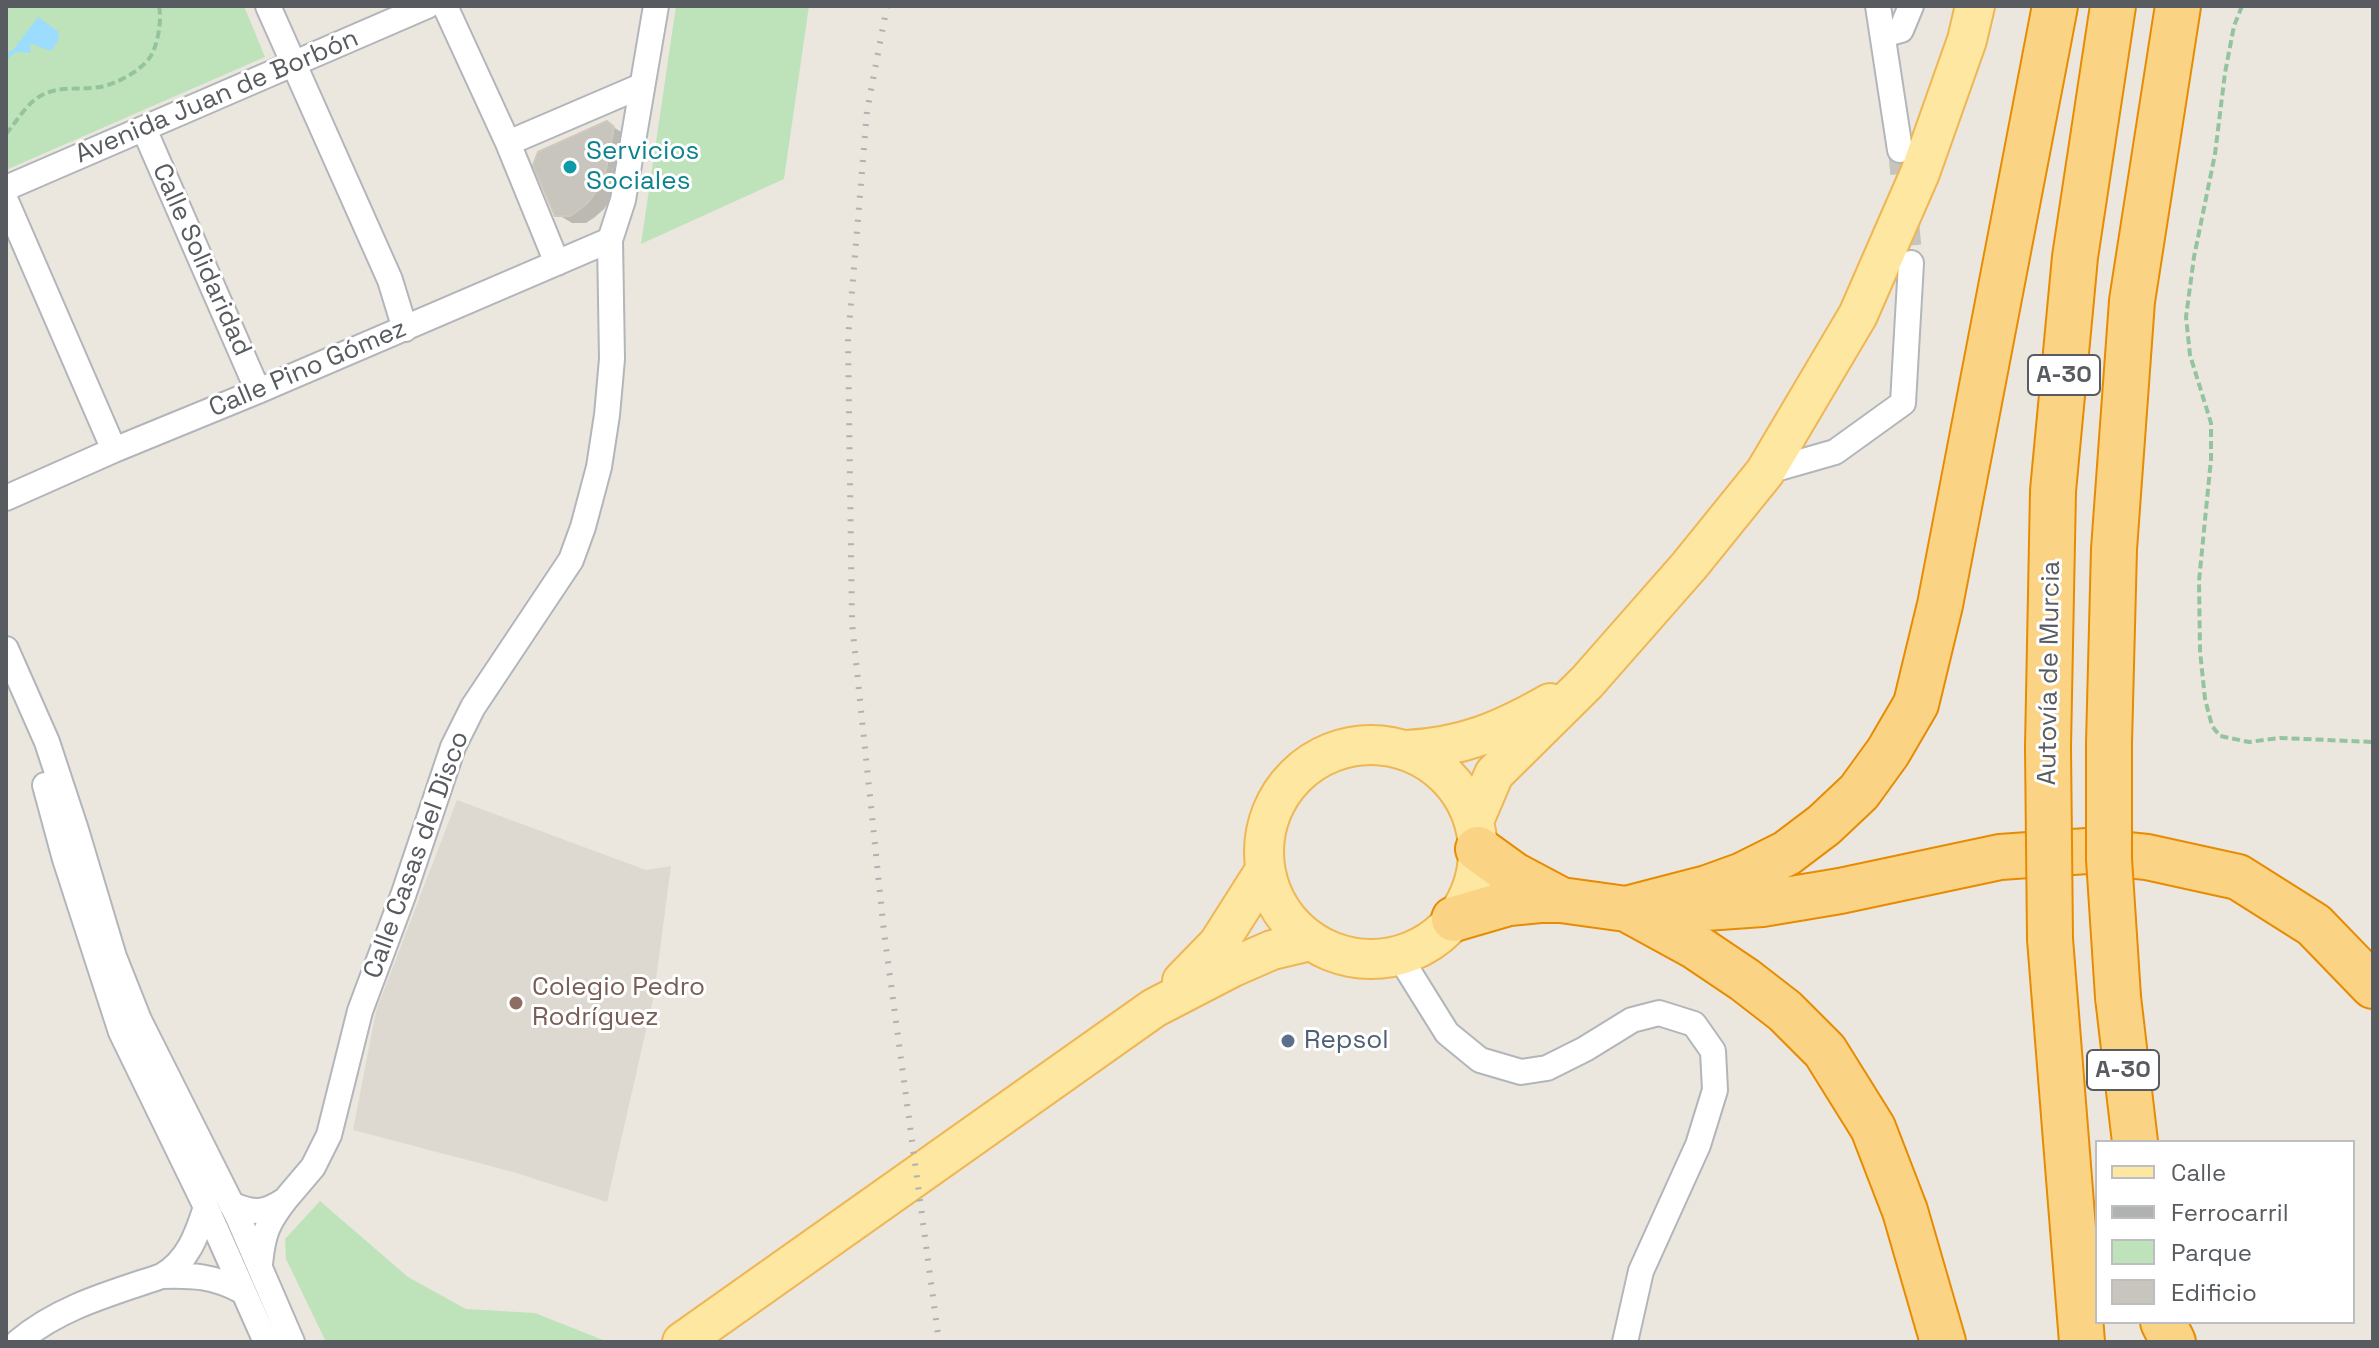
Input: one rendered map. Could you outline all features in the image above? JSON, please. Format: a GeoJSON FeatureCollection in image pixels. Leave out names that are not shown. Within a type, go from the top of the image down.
{"type":"FeatureCollection","features":[{"type":"Feature","properties":{"kind":"highway"},"geometry":{"type":"LineString","coordinates":[[1626,909],[1707,888],[1743,875],[1787,853],[1824,825],[1859,792],[1888,752],[1916,704],[1949,560],[2055,6]]}},
{"type":"Feature","properties":{"kind":"highway","name":"Autovía de Murcia"},"geometry":{"type":"LineString","coordinates":[[2082,1342],[2050,939],[2048,747],[2053,491],[2075,257],[2113,6]]}},
{"type":"Feature","properties":{"kind":"highway","name":"A-30"},"geometry":{"type":"LineString","coordinates":[[2128,1140],[2109,859],[2114,549],[2132,301],[2178,6]]}},
{"type":"Feature","properties":{"kind":"highway"},"geometry":{"type":"LineString","coordinates":[[1476,835],[1514,875],[1561,900]]}},
{"type":"Feature","properties":{"kind":"highway"},"geometry":{"type":"LineString","coordinates":[[1454,919],[1509,903],[1561,900],[1626,909],[1677,910],[1762,904],[2000,857],[2087,851],[2132,856],[2238,877],[2314,925],[2373,986]]}},
{"type":"Feature","properties":{"kind":"highway"},"geometry":{"type":"LineString","coordinates":[[1626,909],[1696,947],[1745,980],[1785,1011],[1825,1051],[1873,1128],[1905,1211],[1943,1342]]}},
{"type":"Feature","properties":{"kind":"highway"},"geometry":{"type":"LineString","coordinates":[[2118,997],[2135,1140]]}},
{"type":"Feature","properties":{"kind":"highway"},"geometry":{"type":"LineString","coordinates":[[2164,1324],[2173,1342]]}},
{"type":"Feature","properties":{"kind":"main road"},"geometry":{"type":"LineString","coordinates":[[1587,682],[1517,721],[1473,739],[1439,748],[1406,750],[1375,744],[1343,747],[1314,760],[1290,781],[1273,807],[1264,838],[1265,870],[1273,897],[1289,921],[1310,941],[1338,954],[1368,960],[1399,956],[1429,942],[1454,919],[1468,898],[1476,874],[1476,835],[1494,774],[1587,682],[1689,566],[1765,472],[1858,315],[1920,173],[1967,40],[1975,6]]}},
{"type":"Feature","properties":{"kind":"main road"},"geometry":{"type":"LineString","coordinates":[[1406,750],[1436,766],[1452,782],[1459,791],[1476,835]]}},
{"type":"Feature","properties":{"kind":"main road"},"geometry":{"type":"LineString","coordinates":[[1154,1008],[1218,944],[1265,870]]}},
{"type":"Feature","properties":{"kind":"main road"},"geometry":{"type":"LineString","coordinates":[[682,1342],[1154,1008],[1272,950],[1310,941]]}},
{"type":"Feature","properties":{"kind":"street"},"geometry":{"type":"LineString","coordinates":[[268,6],[390,280],[405,329]]}},
{"type":"Feature","properties":{"kind":"street","name":"Avenida Juan de Borbón"},"geometry":{"type":"LineString","coordinates":[[6,188],[427,6]]}},
{"type":"Feature","properties":{"kind":"street"},"geometry":{"type":"LineString","coordinates":[[445,6],[508,143],[557,263]]}},
{"type":"Feature","properties":{"kind":"street","name":"Calle Casas del Disco"},"geometry":{"type":"LineString","coordinates":[[260,1266],[264,1232],[270,1219],[313,1167],[329,1135],[360,1011],[453,747],[473,707],[571,560],[583,527],[599,467],[607,415],[612,359],[610,240],[623,200],[656,6]]}},
{"type":"Feature","properties":{"kind":"street"},"geometry":{"type":"LineString","coordinates":[[1878,6],[1900,150]]}},
{"type":"Feature","properties":{"kind":"street"},"geometry":{"type":"LineString","coordinates":[[1883,35],[1901,30],[1911,6]]}},
{"type":"Feature","properties":{"kind":"street"},"geometry":{"type":"LineString","coordinates":[[508,143],[641,86]]}},
{"type":"Feature","properties":{"kind":"street","name":"Calle Solidaridad"},"geometry":{"type":"LineString","coordinates":[[144,129],[258,391]]}},
{"type":"Feature","properties":{"kind":"street"},"geometry":{"type":"LineString","coordinates":[[6,201],[114,450]]}},
{"type":"Feature","properties":{"kind":"street","name":"Calle Pino Gómez"},"geometry":{"type":"LineString","coordinates":[[6,498],[610,240]]}},
{"type":"Feature","properties":{"kind":"street"},"geometry":{"type":"LineString","coordinates":[[1765,472],[1835,452],[1903,403],[1911,263]]}},
{"type":"Feature","properties":{"kind":"street"},"geometry":{"type":"LineString","coordinates":[[6,649],[47,742],[114,957],[139,1020],[231,1204],[292,1342]]}},
{"type":"Feature","properties":{"kind":"street"},"geometry":{"type":"LineString","coordinates":[[6,678],[43,777],[65,859],[121,1032],[206,1207],[266,1342]]}},
{"type":"Feature","properties":{"kind":"street"},"geometry":{"type":"LineString","coordinates":[[1399,956],[1447,1033],[1480,1060],[1521,1072],[1547,1068],[1632,1020],[1659,1013],[1694,1024],[1713,1051],[1715,1090],[1698,1145],[1641,1271],[1625,1342]]}},
{"type":"Feature","properties":{"kind":"street"},"geometry":{"type":"LineString","coordinates":[[231,1204],[246,1211],[259,1212],[272,1209],[285,1200]]}},
{"type":"Feature","properties":{"kind":"street"},"geometry":{"type":"LineString","coordinates":[[18,1342],[64,1311],[162,1276],[176,1268],[189,1252],[206,1207]]}},
{"type":"Feature","properties":{"kind":"street"},"geometry":{"type":"LineString","coordinates":[[162,1276],[205,1276],[242,1291]]}},
{"type":"Feature","properties":{"kind":"path"},"geometry":{"type":"LineString","coordinates":[[6,134],[27,107],[44,94],[102,87],[143,65],[155,47],[159,6]]}},
{"type":"Feature","properties":{"kind":"path"},"geometry":{"type":"LineString","coordinates":[[2242,6],[2234,26],[2225,73],[2215,154],[2194,257],[2186,317],[2190,355],[2211,423],[2211,459],[2199,581],[2200,651],[2205,699],[2212,726],[2220,736],[2249,742],[2280,738],[2373,742]]}},
{"type":"Feature","properties":{"kind":"shaded area","name":"Colegio Pedro Rodríguez"},"geometry":{"type":"Polygon","coordinates":[[[457,800],[646,870],[671,866],[654,995],[607,1202],[513,1172],[353,1130],[376,1011],[457,800]]]}},
{"type":"Feature","properties":{"kind":"green space"},"geometry":{"type":"Polygon","coordinates":[[[6,6],[244,6],[265,57],[6,170],[6,6]]]}},
{"type":"Feature","properties":{"kind":"green space"},"geometry":{"type":"Polygon","coordinates":[[[676,6],[809,6],[784,179],[641,244],[676,6]]]}},
{"type":"Feature","properties":{"kind":"green space"},"geometry":{"type":"Polygon","coordinates":[[[320,1201],[408,1277],[466,1309],[535,1313],[608,1342],[326,1342],[286,1259],[285,1239],[320,1201]]]}},
{"type":"Feature","properties":{"kind":"water"},"geometry":{"type":"Polygon","coordinates":[[[38,17],[59,32],[58,41],[51,51],[32,44],[29,46],[31,53],[16,52],[6,60],[6,53],[13,50],[38,17]]]}},
{"type":"Feature","properties":{"kind":"building","name":"Servicios Sociales"},"geometry":{"type":"Polygon","coordinates":[[[607,121],[614,127],[601,185],[589,201],[570,216],[555,216],[533,165],[538,152],[607,121]]]}},
{"type":"Feature","properties":{"kind":"tunnel"},"geometry":{"type":"LineString","coordinates":[[1900,150],[1911,263]]}},
{"type":"Feature","properties":{"kind":"railway"},"geometry":{"type":"LineString","coordinates":[[887,6],[867,111],[848,339],[852,623],[884,932],[939,1342]]}},
{"type":"Feature","properties":{"kind":"place","name":"Servicios Sociales"},"geometry":{"type":"Point","coordinates":[570,167]}},
{"type":"Feature","properties":{"kind":"place","name":"Colegio Pedro Rodríguez"},"geometry":{"type":"Point","coordinates":[516,1003]}},
{"type":"Feature","properties":{"kind":"place","name":"Repsol"},"geometry":{"type":"Point","coordinates":[1288,1041]}}]}
